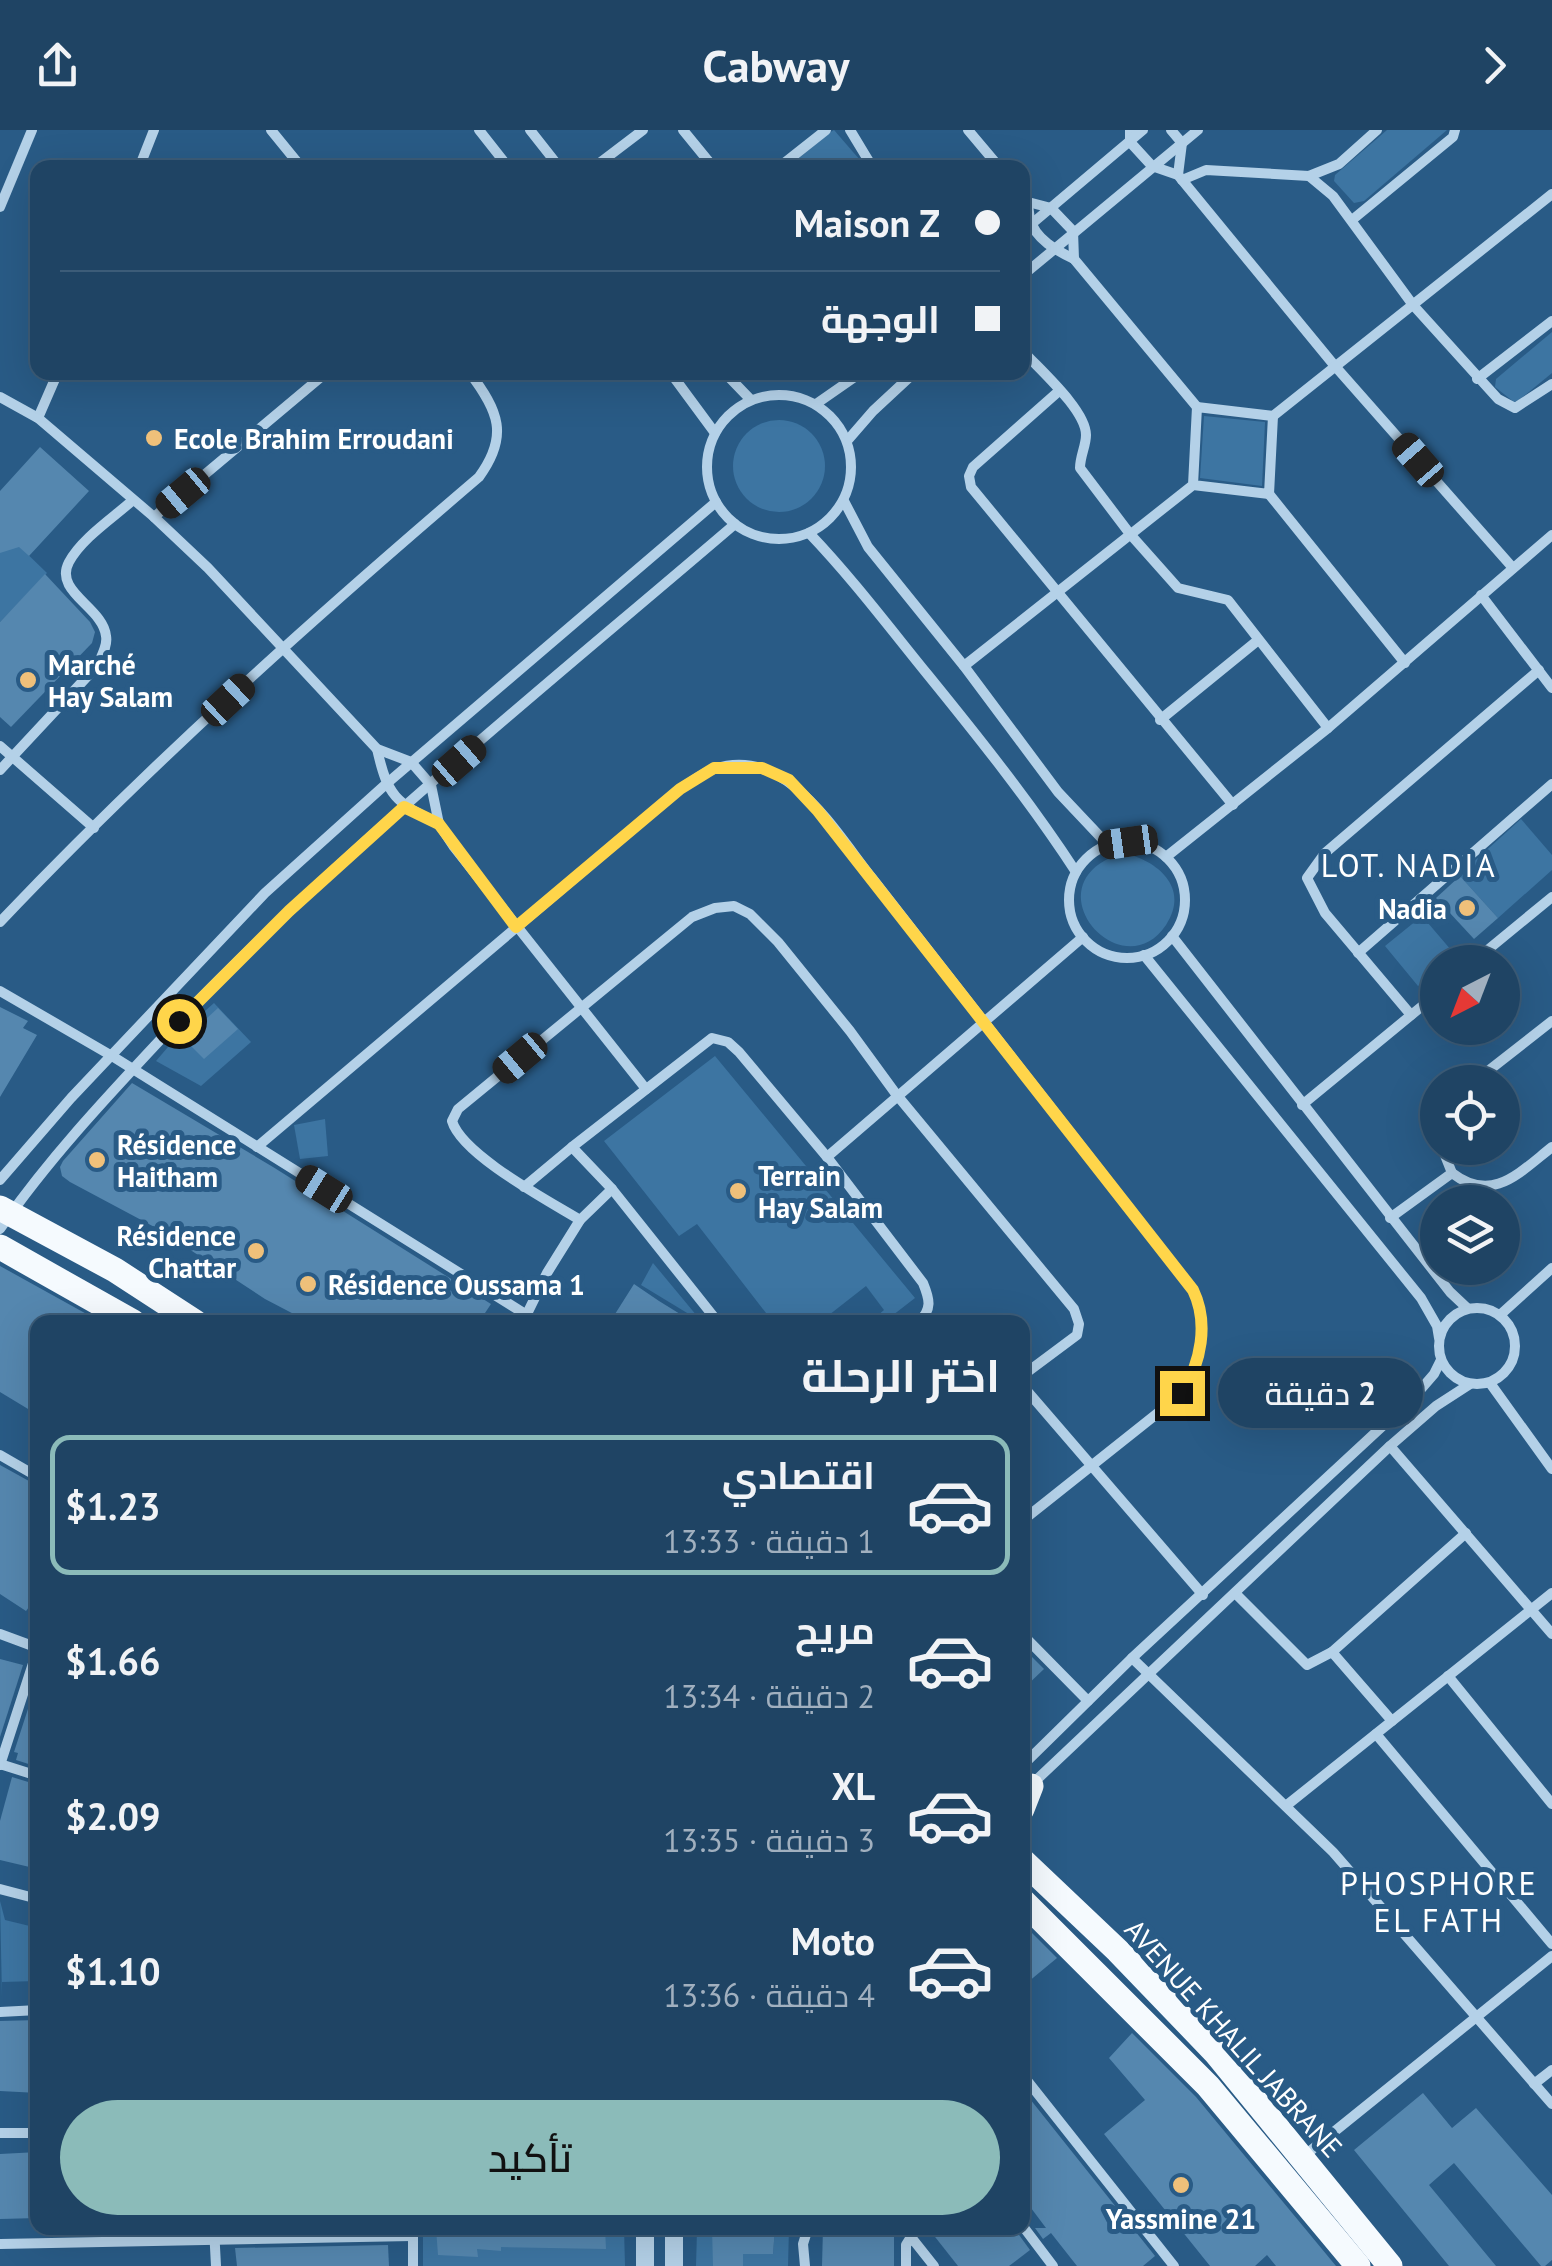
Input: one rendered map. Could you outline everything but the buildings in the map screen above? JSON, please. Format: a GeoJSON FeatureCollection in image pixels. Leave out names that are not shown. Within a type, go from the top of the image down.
{"type":"FeatureCollection","features":[{"type":"Feature","properties":{"kind":"main road"},"geometry":{"type":"LineString","coordinates":[[4,1217],[115,1270],[184,1315]]}},
{"type":"Feature","properties":{"kind":"main road"},"geometry":{"type":"LineString","coordinates":[[0,1247],[121,1315]]}},
{"type":"Feature","properties":{"kind":"main road","name":"AVENUE KHALIL JABRANE"},"geometry":{"type":"LineString","coordinates":[[1030,1864],[1204,2040],[1390,2266]]}},
{"type":"Feature","properties":{"kind":"main road","name":"AVENUE KHALIL JABRANE"},"geometry":{"type":"LineString","coordinates":[[1030,1908],[1208,2086],[1358,2266]]}},
{"type":"Feature","properties":{"kind":"street"},"geometry":{"type":"LineString","coordinates":[[0,207],[32,130]]}},
{"type":"Feature","properties":{"kind":"street"},"geometry":{"type":"LineString","coordinates":[[142,160],[154,130]]}},
{"type":"Feature","properties":{"kind":"street"},"geometry":{"type":"LineString","coordinates":[[271,130],[295,160]]}},
{"type":"Feature","properties":{"kind":"street"},"geometry":{"type":"LineString","coordinates":[[479,130],[503,160]]}},
{"type":"Feature","properties":{"kind":"street"},"geometry":{"type":"LineString","coordinates":[[530,130],[554,160]]}},
{"type":"Feature","properties":{"kind":"street"},"geometry":{"type":"LineString","coordinates":[[604,160],[643,130]]}},
{"type":"Feature","properties":{"kind":"street"},"geometry":{"type":"LineString","coordinates":[[683,130],[707,160]]}},
{"type":"Feature","properties":{"kind":"street"},"geometry":{"type":"LineString","coordinates":[[788,160],[826,130]]}},
{"type":"Feature","properties":{"kind":"street"},"geometry":{"type":"LineString","coordinates":[[850,130],[869,160]]}},
{"type":"Feature","properties":{"kind":"street"},"geometry":{"type":"LineString","coordinates":[[968,130],[993,160]]}},
{"type":"Feature","properties":{"kind":"street"},"geometry":{"type":"LineString","coordinates":[[1030,226],[1130,136],[1143,130]]}},
{"type":"Feature","properties":{"kind":"street"},"geometry":{"type":"LineString","coordinates":[[1171,130],[1182,144],[1180,178]]}},
{"type":"Feature","properties":{"kind":"street"},"geometry":{"type":"LineString","coordinates":[[1030,269],[1198,130]]}},
{"type":"Feature","properties":{"kind":"street"},"geometry":{"type":"LineString","coordinates":[[1180,178],[1206,170],[1309,176],[1339,164],[1377,130]]}},
{"type":"Feature","properties":{"kind":"street"},"geometry":{"type":"LineString","coordinates":[[1352,220],[1453,137],[1454,130]]}},
{"type":"Feature","properties":{"kind":"street"},"geometry":{"type":"LineString","coordinates":[[1130,136],[1152,166],[1180,178],[1334,365],[1512,568]]}},
{"type":"Feature","properties":{"kind":"street"},"geometry":{"type":"LineString","coordinates":[[1309,176],[1333,196],[1412,306],[1498,399],[1515,408],[1552,384]]}},
{"type":"Feature","properties":{"kind":"street"},"geometry":{"type":"LineString","coordinates":[[1405,663],[1269,494],[1274,416],[1552,194]]}},
{"type":"Feature","properties":{"kind":"street"},"geometry":{"type":"LineString","coordinates":[[1030,200],[1051,208],[1073,232],[1074,259]]}},
{"type":"Feature","properties":{"kind":"street"},"geometry":{"type":"LineString","coordinates":[[1030,231],[1052,250],[1074,259],[1197,407],[1192,485]]}},
{"type":"Feature","properties":{"kind":"street"},"geometry":{"type":"LineString","coordinates":[[1477,379],[1552,321]]}},
{"type":"Feature","properties":{"kind":"street"},"geometry":{"type":"LineString","coordinates":[[1030,359],[1078,412],[1085,427],[1080,457],[1085,477],[1130,534],[1178,588],[1228,600],[1328,728]]}},
{"type":"Feature","properties":{"kind":"street"},"geometry":{"type":"LineString","coordinates":[[38,418],[55,380]]}},
{"type":"Feature","properties":{"kind":"street"},"geometry":{"type":"LineString","coordinates":[[154,517],[317,380]]}},
{"type":"Feature","properties":{"kind":"street"},"geometry":{"type":"LineString","coordinates":[[0,922],[283,649],[479,478],[496,454],[496,416],[474,380]]}},
{"type":"Feature","properties":{"kind":"street"},"geometry":{"type":"LineString","coordinates":[[676,380],[715,433]]}},
{"type":"Feature","properties":{"kind":"street"},"geometry":{"type":"LineString","coordinates":[[732,380],[751,400]]}},
{"type":"Feature","properties":{"kind":"street"},"geometry":{"type":"LineString","coordinates":[[816,404],[850,380]]}},
{"type":"Feature","properties":{"kind":"street"},"geometry":{"type":"LineString","coordinates":[[847,441],[907,380]]}},
{"type":"Feature","properties":{"kind":"street"},"geometry":{"type":"LineString","coordinates":[[1059,391],[974,466],[969,476],[971,487],[1233,805]]}},
{"type":"Feature","properties":{"kind":"street"},"geometry":{"type":"LineString","coordinates":[[773,394],[795,396],[816,404],[835,420],[847,441],[852,472],[844,501],[835,514],[810,533],[779,540],[763,538],[735,524],[716,502],[708,480],[708,455],[715,433],[730,413],[751,400],[773,394]]}},
{"type":"Feature","properties":{"kind":"street"},"geometry":{"type":"LineString","coordinates":[[0,397],[38,418],[154,517],[208,568],[377,749],[411,762],[431,785],[439,824],[646,1089]]}},
{"type":"Feature","properties":{"kind":"street"},"geometry":{"type":"LineString","coordinates":[[1197,407],[1274,416]]}},
{"type":"Feature","properties":{"kind":"street"},"geometry":{"type":"LineString","coordinates":[[964,666],[1192,485],[1269,494]]}},
{"type":"Feature","properties":{"kind":"street"},"geometry":{"type":"LineString","coordinates":[[0,770],[96,666],[106,635],[100,618],[68,585],[66,574],[70,561],[85,544],[133,500]]}},
{"type":"Feature","properties":{"kind":"street"},"geometry":{"type":"LineString","coordinates":[[844,501],[868,547],[1058,792],[1108,845]]}},
{"type":"Feature","properties":{"kind":"street"},"geometry":{"type":"LineString","coordinates":[[0,1180],[265,893],[411,762],[716,502]]}},
{"type":"Feature","properties":{"kind":"street"},"geometry":{"type":"LineString","coordinates":[[4,1217],[132,1070],[277,923],[404,807],[735,524]]}},
{"type":"Feature","properties":{"kind":"street"},"geometry":{"type":"LineString","coordinates":[[810,533],[976,734],[1040,817],[1076,872]]}},
{"type":"Feature","properties":{"kind":"street"},"geometry":{"type":"LineString","coordinates":[[1166,856],[1328,728],[1552,535]]}},
{"type":"Feature","properties":{"kind":"street"},"geometry":{"type":"LineString","coordinates":[[1481,595],[1552,688]]}},
{"type":"Feature","properties":{"kind":"street"},"geometry":{"type":"LineString","coordinates":[[1160,720],[1257,641]]}},
{"type":"Feature","properties":{"kind":"street"},"geometry":{"type":"LineString","coordinates":[[1411,1015],[1324,913],[1308,878],[1314,865],[1538,670]]}},
{"type":"Feature","properties":{"kind":"street"},"geometry":{"type":"LineString","coordinates":[[0,746],[94,828]]}},
{"type":"Feature","properties":{"kind":"street"},"geometry":{"type":"LineString","coordinates":[[377,749],[385,785],[404,807],[439,824]]}},
{"type":"Feature","properties":{"kind":"street"},"geometry":{"type":"LineString","coordinates":[[257,1147],[680,789],[714,768],[762,768],[789,780],[818,811],[1193,1290],[1201,1307],[1194,1375],[1182,1393],[1030,1515]]}},
{"type":"Feature","properties":{"kind":"street"},"geometry":{"type":"LineString","coordinates":[[1358,952],[1552,784]]}},
{"type":"Feature","properties":{"kind":"street"},"geometry":{"type":"LineString","coordinates":[[1138,844],[1166,856],[1179,872],[1185,892],[1184,913],[1172,936],[1144,956],[1111,956],[1083,937],[1074,922],[1070,888],[1076,872],[1090,855],[1108,845],[1138,844]]}},
{"type":"Feature","properties":{"kind":"street"},"geometry":{"type":"LineString","coordinates":[[1493,945],[1552,896]]}},
{"type":"Feature","properties":{"kind":"street"},"geometry":{"type":"LineString","coordinates":[[580,1220],[462,1141],[452,1121],[458,1109],[692,917],[734,906],[750,914],[778,942],[896,1094],[1074,1309],[1080,1324],[1077,1335],[1030,1370]]}},
{"type":"Feature","properties":{"kind":"street"},"geometry":{"type":"LineString","coordinates":[[1172,936],[1390,1218],[1467,1308]]}},
{"type":"Feature","properties":{"kind":"street"},"geometry":{"type":"LineString","coordinates":[[827,1157],[1083,937]]}},
{"type":"Feature","properties":{"kind":"street"},"geometry":{"type":"LineString","coordinates":[[1144,956],[1421,1298],[1437,1326],[1441,1360],[1452,1376],[1470,1384],[1490,1383],[1507,1372],[1516,1354],[1515,1334],[1500,1315],[1487,1308],[1467,1308],[1448,1319],[1439,1338]]}},
{"type":"Feature","properties":{"kind":"street"},"geometry":{"type":"LineString","coordinates":[[0,992],[112,1056],[518,1315]]}},
{"type":"Feature","properties":{"kind":"street"},"geometry":{"type":"LineString","coordinates":[[1302,1105],[1420,1007]]}},
{"type":"Feature","properties":{"kind":"street"},"geometry":{"type":"LineString","coordinates":[[1496,1065],[1552,1021]]}},
{"type":"Feature","properties":{"kind":"street"},"geometry":{"type":"LineString","coordinates":[[524,1186],[699,1046],[720,1038],[739,1052],[827,1157],[923,1283],[930,1298],[930,1308],[924,1315]]}},
{"type":"Feature","properties":{"kind":"street"},"geometry":{"type":"LineString","coordinates":[[572,1147],[612,1189],[712,1315]]}},
{"type":"Feature","properties":{"kind":"street"},"geometry":{"type":"LineString","coordinates":[[1449,1165],[1452,1173],[1469,1186],[1484,1188],[1521,1172],[1552,1147]]}},
{"type":"Feature","properties":{"kind":"street"},"geometry":{"type":"LineString","coordinates":[[1390,1218],[1452,1173]]}},
{"type":"Feature","properties":{"kind":"street"},"geometry":{"type":"LineString","coordinates":[[526,1315],[580,1220],[612,1189]]}},
{"type":"Feature","properties":{"kind":"street"},"geometry":{"type":"LineString","coordinates":[[1500,1315],[1552,1268]]}},
{"type":"Feature","properties":{"kind":"street"},"geometry":{"type":"LineString","coordinates":[[1030,1782],[1088,1701],[1415,1396],[1441,1360]]}},
{"type":"Feature","properties":{"kind":"street"},"geometry":{"type":"LineString","coordinates":[[1490,1383],[1552,1469]]}},
{"type":"Feature","properties":{"kind":"street"},"geometry":{"type":"LineString","coordinates":[[1030,1784],[1390,1446],[1436,1406],[1470,1384]]}},
{"type":"Feature","properties":{"kind":"street"},"geometry":{"type":"LineString","coordinates":[[1030,1394],[1203,1595]]}},
{"type":"Feature","properties":{"kind":"street"},"geometry":{"type":"LineString","coordinates":[[1390,1446],[1552,1634]]}},
{"type":"Feature","properties":{"kind":"street"},"geometry":{"type":"LineString","coordinates":[[0,1455],[30,1472]]}},
{"type":"Feature","properties":{"kind":"street"},"geometry":{"type":"LineString","coordinates":[[1235,1593],[1307,1665],[1332,1652],[1466,1532]]}},
{"type":"Feature","properties":{"kind":"street"},"geometry":{"type":"LineString","coordinates":[[1287,1805],[1552,1593]]}},
{"type":"Feature","properties":{"kind":"street"},"geometry":{"type":"LineString","coordinates":[[0,1634],[30,1645]]}},
{"type":"Feature","properties":{"kind":"street"},"geometry":{"type":"LineString","coordinates":[[1030,1642],[1088,1701]]}},
{"type":"Feature","properties":{"kind":"street"},"geometry":{"type":"LineString","coordinates":[[1332,1652],[1392,1721]]}},
{"type":"Feature","properties":{"kind":"street"},"geometry":{"type":"LineString","coordinates":[[1132,1658],[1333,1852],[1552,2104]]}},
{"type":"Feature","properties":{"kind":"street"},"geometry":{"type":"LineString","coordinates":[[30,1672],[0,1764],[30,1773]]}},
{"type":"Feature","properties":{"kind":"street"},"geometry":{"type":"LineString","coordinates":[[1448,1676],[1552,1804]]}},
{"type":"Feature","properties":{"kind":"street"},"geometry":{"type":"LineString","coordinates":[[1376,1734],[1552,1944]]}},
{"type":"Feature","properties":{"kind":"street"},"geometry":{"type":"LineString","coordinates":[[0,1889],[30,1896]]}},
{"type":"Feature","properties":{"kind":"street"},"geometry":{"type":"LineString","coordinates":[[1303,2156],[1552,1956]]}},
{"type":"Feature","properties":{"kind":"street"},"geometry":{"type":"LineString","coordinates":[[0,2012],[30,2010]]}},
{"type":"Feature","properties":{"kind":"street"},"geometry":{"type":"LineString","coordinates":[[1534,2084],[1552,2070]]}},
{"type":"Feature","properties":{"kind":"street"},"geometry":{"type":"LineString","coordinates":[[1030,2084],[1174,2266]]}},
{"type":"Feature","properties":{"kind":"street"},"geometry":{"type":"LineString","coordinates":[[0,2133],[30,2133]]}},
{"type":"Feature","properties":{"kind":"street"},"geometry":{"type":"LineString","coordinates":[[214,2235],[216,2266]]}},
{"type":"Feature","properties":{"kind":"street"},"geometry":{"type":"LineString","coordinates":[[0,2244],[215,2242],[353,2235]]}},
{"type":"Feature","properties":{"kind":"street"},"geometry":{"type":"LineString","coordinates":[[412,2235],[413,2266]]}},
{"type":"Feature","properties":{"kind":"street"},"geometry":{"type":"LineString","coordinates":[[645,2235],[645,2266]]}},
{"type":"Feature","properties":{"kind":"street"},"geometry":{"type":"LineString","coordinates":[[674,2235],[674,2266]]}},
{"type":"Feature","properties":{"kind":"street"},"geometry":{"type":"LineString","coordinates":[[805,2266],[806,2235]]}},
{"type":"Feature","properties":{"kind":"street"},"geometry":{"type":"LineString","coordinates":[[1029,2235],[1051,2265]]}},
{"type":"Feature","properties":{"kind":"street"},"geometry":{"type":"LineString","coordinates":[[906,2266],[906,2244],[910,2237],[934,2266]]}},
{"type":"Feature","properties":{"kind":"shaded area"},"geometry":{"type":"Polygon","coordinates":[[[834,130],[860,160],[797,160],[834,130]]]}},
{"type":"Feature","properties":{"kind":"shaded area"},"geometry":{"type":"Polygon","coordinates":[[[1387,130],[1447,130],[1364,201],[1354,203],[1334,181],[1335,175],[1387,130]]]}},
{"type":"Feature","properties":{"kind":"shaded area"},"geometry":{"type":"Polygon","coordinates":[[[1552,332],[1552,373],[1514,402],[1495,387],[1496,379],[1552,332]]]}},
{"type":"Feature","properties":{"kind":"shaded area"},"geometry":{"type":"Polygon","coordinates":[[[1204,416],[1265,422],[1262,486],[1200,478],[1204,416]]]}},
{"type":"Feature","properties":{"kind":"shaded area"},"geometry":{"type":"Polygon","coordinates":[[[779,420],[797,424],[811,434],[821,448],[825,466],[821,484],[811,498],[797,508],[779,512],[761,508],[747,498],[737,484],[733,466],[737,448],[747,434],[761,424],[779,420]]]}},
{"type":"Feature","properties":{"kind":"shaded area"},"geometry":{"type":"Polygon","coordinates":[[[16,543],[47,573],[0,622],[0,549],[16,543]]]}},
{"type":"Feature","properties":{"kind":"shaded area"},"geometry":{"type":"Polygon","coordinates":[[[1521,819],[1552,855],[1552,870],[1498,918],[1459,875],[1521,819]]]}},
{"type":"Feature","properties":{"kind":"shaded area"},"geometry":{"type":"Polygon","coordinates":[[[1123,853],[1158,869],[1167,878],[1175,899],[1166,925],[1147,942],[1127,946],[1107,939],[1091,925],[1082,906],[1082,886],[1095,867],[1123,853]]]}},
{"type":"Feature","properties":{"kind":"shaded area"},"geometry":{"type":"Polygon","coordinates":[[[1422,916],[1447,945],[1420,945],[1418,986],[1385,946],[1422,916]]]}},
{"type":"Feature","properties":{"kind":"shaded area"},"geometry":{"type":"Polygon","coordinates":[[[214,1003],[251,1042],[201,1086],[156,1061],[214,1003]]]}},
{"type":"Feature","properties":{"kind":"shaded area","name":"Terrain Hay Salam"},"geometry":{"type":"Polygon","coordinates":[[[715,1056],[915,1298],[893,1315],[878,1315],[884,1310],[866,1286],[829,1315],[768,1315],[697,1224],[679,1236],[604,1141],[715,1056]]]}},
{"type":"Feature","properties":{"kind":"shaded area"},"geometry":{"type":"Polygon","coordinates":[[[325,1119],[328,1156],[300,1159],[294,1125],[325,1119]]]}},
{"type":"Feature","properties":{"kind":"shaded area"},"geometry":{"type":"Polygon","coordinates":[[[653,1263],[696,1315],[690,1315],[641,1285],[653,1263]]]}},
{"type":"Feature","properties":{"kind":"shaded area"},"geometry":{"type":"Polygon","coordinates":[[[0,1901],[5,1920],[30,1926],[30,1981],[2,1982],[2,1997],[0,1901]]]}},
{"type":"Feature","properties":{"kind":"shaded area"},"geometry":{"type":"Polygon","coordinates":[[[423,2235],[624,2235],[625,2266],[423,2266],[423,2235]]]}},
{"type":"Feature","properties":{"kind":"shaded area"},"geometry":{"type":"Polygon","coordinates":[[[697,2235],[714,2235],[713,2266],[696,2266],[697,2235]]]}},
{"type":"Feature","properties":{"kind":"shaded area"},"geometry":{"type":"Polygon","coordinates":[[[774,2235],[789,2235],[788,2266],[743,2266],[743,2254],[773,2254],[774,2235]]]}},
{"type":"Feature","properties":{"kind":"place","name":"Ecole Brahim Erroudani"},"geometry":{"type":"Point","coordinates":[154,438]}},
{"type":"Feature","properties":{"kind":"place","name":"Marché Hay Salam"},"geometry":{"type":"Point","coordinates":[28,680]}},
{"type":"Feature","properties":{"kind":"place","name":"Nadia"},"geometry":{"type":"Point","coordinates":[1467,908]}},
{"type":"Feature","properties":{"kind":"place","name":"Résidence Haitham"},"geometry":{"type":"Point","coordinates":[97,1160]}},
{"type":"Feature","properties":{"kind":"place","name":"Terrain Hay Salam"},"geometry":{"type":"Point","coordinates":[738,1191]}},
{"type":"Feature","properties":{"kind":"place","name":"Résidence Chattar"},"geometry":{"type":"Point","coordinates":[256,1251]}},
{"type":"Feature","properties":{"kind":"place","name":"Résidence Oussama 1"},"geometry":{"type":"Point","coordinates":[308,1284]}},
{"type":"Feature","properties":{"kind":"place","name":"Yassmine 21"},"geometry":{"type":"Point","coordinates":[1181,2185]}},
{"type":"Feature","properties":{"kind":"district","name":"LOT. NADIA"},"geometry":{"type":"Point","coordinates":[1409,865]}},
{"type":"Feature","properties":{"kind":"district","name":"PHOSPHORE EL FATH"},"geometry":{"type":"Point","coordinates":[1439,1902]}},
{"type":"Feature","properties":{"kind":"route"},"geometry":{"type":"LineString","coordinates":[[179,1021],[289,911],[404,807],[439,824],[516,927],[680,789],[714,768],[762,768],[789,780],[818,811],[1193,1290],[1201,1307],[1202,1327],[1194,1375],[1182,1393]]}}]}
